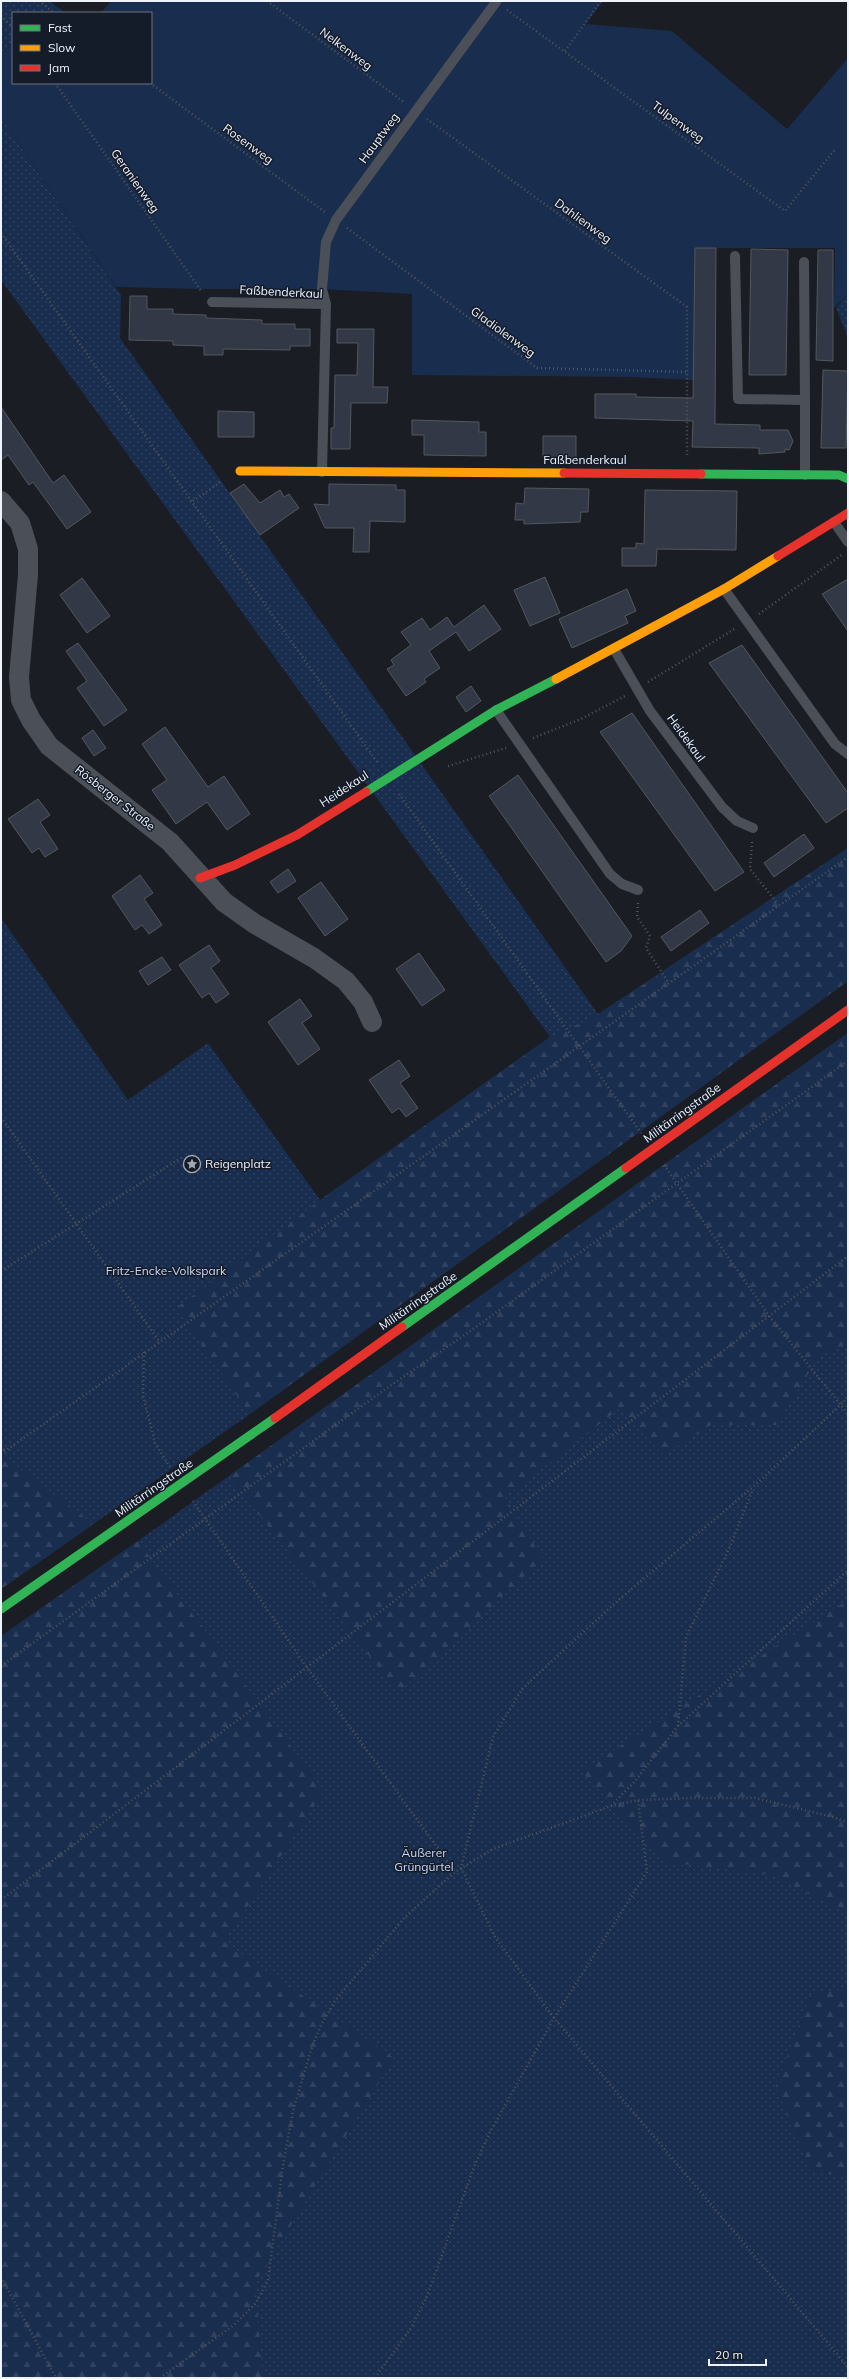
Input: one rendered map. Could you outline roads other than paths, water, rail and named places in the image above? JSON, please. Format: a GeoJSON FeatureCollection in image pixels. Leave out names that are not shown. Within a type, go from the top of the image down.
{"type":"FeatureCollection","features":[{"type":"Feature","properties":{"kind":"street","name":"Faßbenderkaul"},"geometry":{"type":"LineString","coordinates":[[240,471],[839,475],[848,479]]}},
{"type":"Feature","properties":{"kind":"street","name":"Rösberger Straße"},"geometry":{"type":"LineString","coordinates":[[1,501],[20,524],[28,549],[28,575],[19,677],[21,700],[31,720],[49,746],[170,842],[185,857],[200,878],[224,902],[255,924],[314,958],[346,981],[363,1002],[372,1022]]}},
{"type":"Feature","properties":{"kind":"street","name":"Heidekaul"},"geometry":{"type":"LineString","coordinates":[[200,878],[235,865],[297,835],[387,777],[496,710],[614,649],[724,588],[848,513]]}},
{"type":"Feature","properties":{"kind":"street","name":"Militärringstraße"},"geometry":{"type":"LineString","coordinates":[[1,1610],[181,1485],[848,1010]]}},
{"type":"Feature","properties":{"kind":"lane","name":"Hauptweg"},"geometry":{"type":"LineString","coordinates":[[326,304],[322,288],[326,242],[336,220],[496,2]]}},
{"type":"Feature","properties":{"kind":"lane"},"geometry":{"type":"LineString","coordinates":[[734,256],[738,399],[805,400]]}},
{"type":"Feature","properties":{"kind":"lane"},"geometry":{"type":"LineString","coordinates":[[804,262],[805,475]]}},
{"type":"Feature","properties":{"kind":"lane","name":"Faßbenderkaul"},"geometry":{"type":"LineString","coordinates":[[212,302],[326,304],[322,472]]}},
{"type":"Feature","properties":{"kind":"lane"},"geometry":{"type":"LineString","coordinates":[[834,522],[848,542]]}},
{"type":"Feature","properties":{"kind":"lane"},"geometry":{"type":"LineString","coordinates":[[724,588],[835,744],[848,754]]}},
{"type":"Feature","properties":{"kind":"lane","name":"Heidekaul"},"geometry":{"type":"LineString","coordinates":[[614,649],[650,711],[722,807],[737,820],[753,828]]}},
{"type":"Feature","properties":{"kind":"lane"},"geometry":{"type":"LineString","coordinates":[[496,710],[610,874],[622,884],[638,890]]}},
{"type":"Feature","properties":{"kind":"place","name":"Reigenplatz"},"geometry":{"type":"Point","coordinates":[192,1164]}},
{"type":"Feature","properties":{"kind":"park label","name":"Fritz-Encke-Volkspark"},"geometry":{"type":"Point","coordinates":[166,1271]}},
{"type":"Feature","properties":{"kind":"park label","name":"Äußerer Grüngürtel"},"geometry":{"type":"Point","coordinates":[424,1860]}}]}
